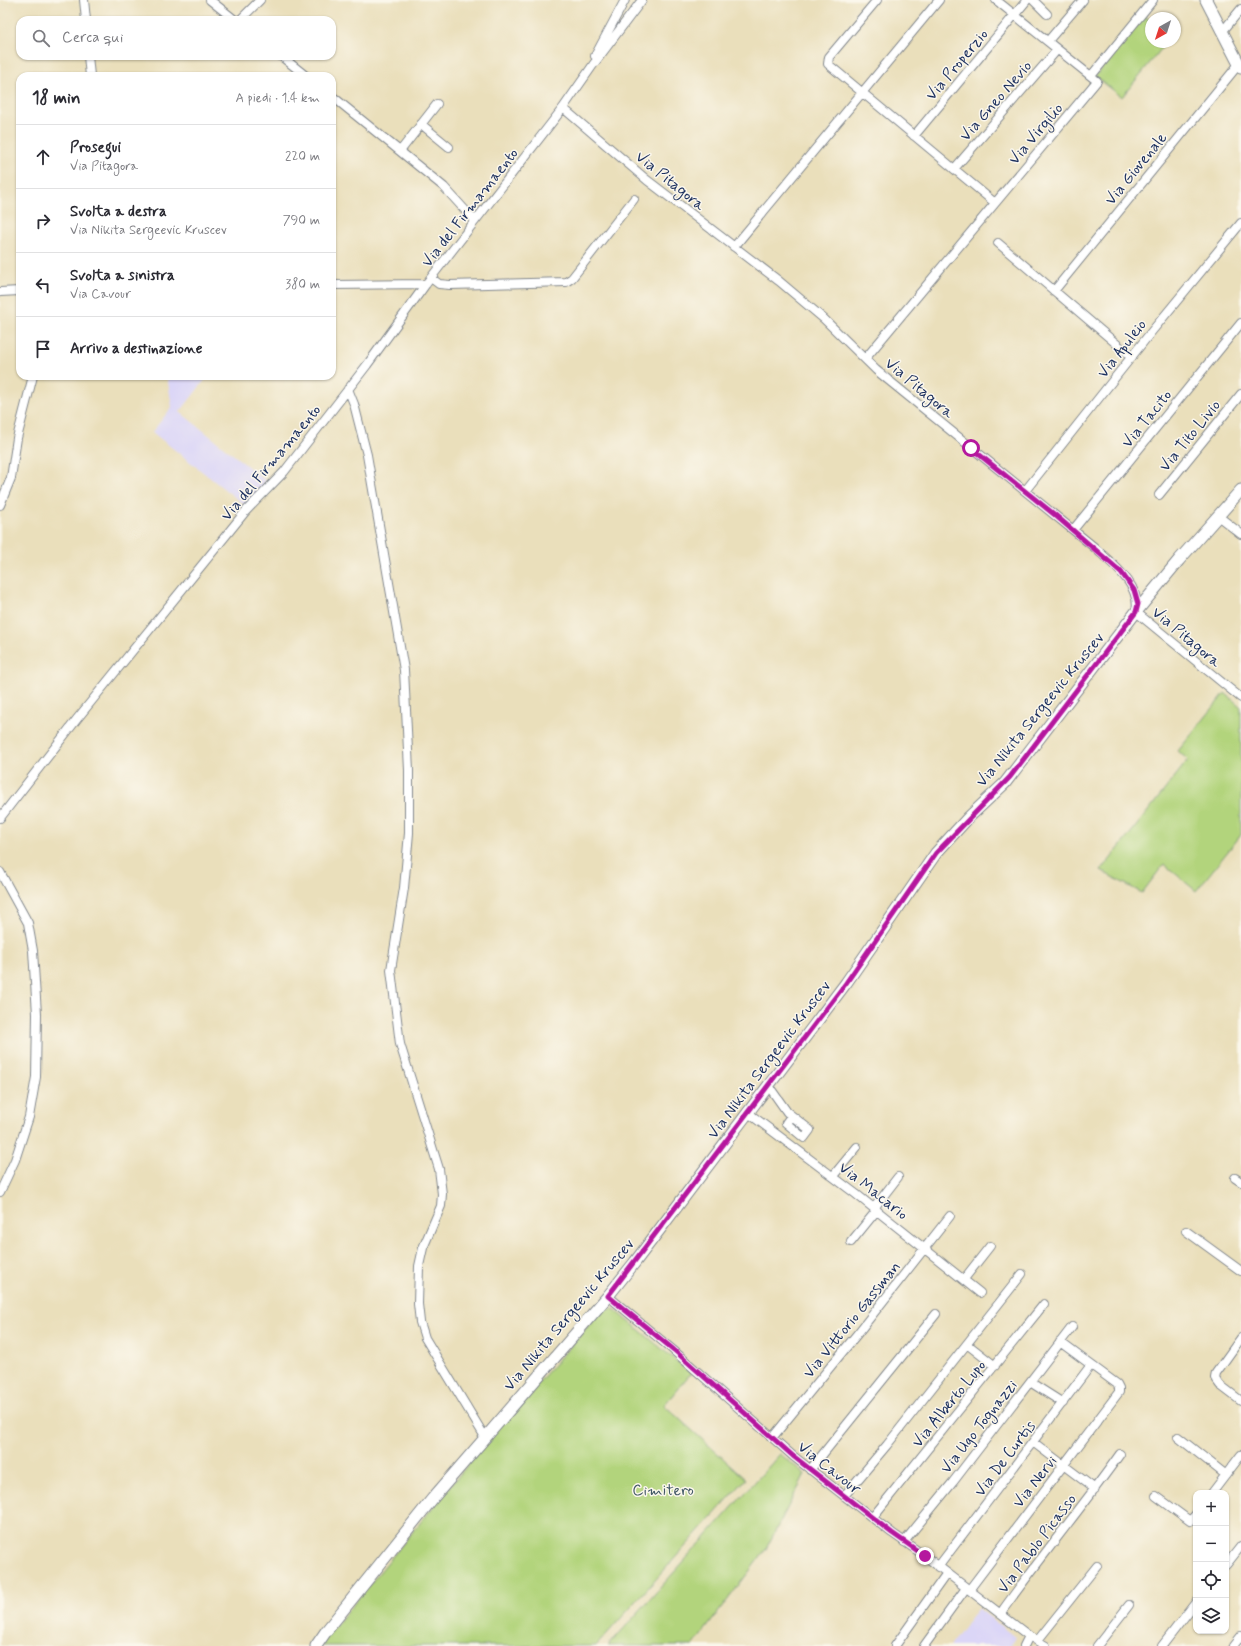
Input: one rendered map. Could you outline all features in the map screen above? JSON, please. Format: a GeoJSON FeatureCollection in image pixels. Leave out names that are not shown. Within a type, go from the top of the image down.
{"type":"FeatureCollection","features":[{"type":"Feature","properties":{"kind":"main road"},"geometry":{"type":"LineString","coordinates":[[1206,0],[1240,66]]}},
{"type":"Feature","properties":{"kind":"main road","name":"Via Nikita Sergeevic Kruscev"},"geometry":{"type":"LineString","coordinates":[[317,1645],[428,1504],[608,1296],[846,983],[936,853],[1010,777],[1136,612],[1179,560],[1241,490]]}},
{"type":"Feature","properties":{"kind":"street"},"geometry":{"type":"LineString","coordinates":[[84,0],[86,16]]}},
{"type":"Feature","properties":{"kind":"street"},"geometry":{"type":"LineString","coordinates":[[210,0],[230,16]]}},
{"type":"Feature","properties":{"kind":"street"},"geometry":{"type":"LineString","coordinates":[[244,16],[260,0]]}},
{"type":"Feature","properties":{"kind":"street","name":"Via del Firmamaento"},"geometry":{"type":"LineString","coordinates":[[583,80],[625,0]]}},
{"type":"Feature","properties":{"kind":"street","name":"Via del Firmamaento"},"geometry":{"type":"LineString","coordinates":[[0,818],[105,684],[245,512],[284,472],[563,108],[642,0]]}},
{"type":"Feature","properties":{"kind":"street"},"geometry":{"type":"LineString","coordinates":[[877,0],[829,57],[828,64],[995,203]]}},
{"type":"Feature","properties":{"kind":"street"},"geometry":{"type":"LineString","coordinates":[[734,247],[861,92],[939,0]]}},
{"type":"Feature","properties":{"kind":"street"},"geometry":{"type":"LineString","coordinates":[[996,0],[1017,13],[1057,50],[1094,79]]}},
{"type":"Feature","properties":{"kind":"street","name":"Via Properzio"},"geometry":{"type":"LineString","coordinates":[[914,136],[1027,0]]}},
{"type":"Feature","properties":{"kind":"street"},"geometry":{"type":"LineString","coordinates":[[1033,0],[1047,14]]}},
{"type":"Feature","properties":{"kind":"street"},"geometry":{"type":"LineString","coordinates":[[1048,42],[1083,0]]}},
{"type":"Feature","properties":{"kind":"street","name":"Via Virgilio"},"geometry":{"type":"LineString","coordinates":[[864,359],[995,203],[1094,79],[1153,0]]}},
{"type":"Feature","properties":{"kind":"street"},"geometry":{"type":"LineString","coordinates":[[1222,32],[1241,9]]}},
{"type":"Feature","properties":{"kind":"street","name":"Via Gneo Nevio"},"geometry":{"type":"LineString","coordinates":[[954,169],[1057,50]]}},
{"type":"Feature","properties":{"kind":"street"},"geometry":{"type":"LineString","coordinates":[[88,60],[90,72]]}},
{"type":"Feature","properties":{"kind":"street"},"geometry":{"type":"LineString","coordinates":[[286,60],[301,72]]}},
{"type":"Feature","properties":{"kind":"street","name":"Via Giovenale"},"geometry":{"type":"LineString","coordinates":[[1054,291],[1240,66]]}},
{"type":"Feature","properties":{"kind":"street"},"geometry":{"type":"LineString","coordinates":[[336,99],[444,186],[475,221]]}},
{"type":"Feature","properties":{"kind":"street"},"geometry":{"type":"LineString","coordinates":[[401,150],[437,104]]}},
{"type":"Feature","properties":{"kind":"street","name":"Via Pitagora"},"geometry":{"type":"LineString","coordinates":[[563,108],[647,180],[779,281],[824,319],[882,375],[1073,530],[1121,572],[1134,590],[1138,604],[1136,612],[1241,698]]}},
{"type":"Feature","properties":{"kind":"street"},"geometry":{"type":"LineString","coordinates":[[421,124],[449,147]]}},
{"type":"Feature","properties":{"kind":"street"},"geometry":{"type":"LineString","coordinates":[[336,286],[429,281],[450,285],[512,283],[560,284],[572,278],[634,199]]}},
{"type":"Feature","properties":{"kind":"street","name":"Via Apuleio"},"geometry":{"type":"LineString","coordinates":[[1025,491],[1241,223]]}},
{"type":"Feature","properties":{"kind":"street"},"geometry":{"type":"LineString","coordinates":[[998,243],[1132,357]]}},
{"type":"Feature","properties":{"kind":"street"},"geometry":{"type":"LineString","coordinates":[[0,292],[16,291]]}},
{"type":"Feature","properties":{"kind":"street","name":"Via Tacito"},"geometry":{"type":"LineString","coordinates":[[1073,530],[1241,323]]}},
{"type":"Feature","properties":{"kind":"street"},"geometry":{"type":"LineString","coordinates":[[0,505],[11,478],[17,438],[32,380]]}},
{"type":"Feature","properties":{"kind":"street"},"geometry":{"type":"LineString","coordinates":[[348,389],[354,404],[367,455],[404,670],[409,770],[409,834],[404,888],[391,970],[400,1044],[439,1169],[442,1194],[441,1206],[423,1248],[419,1266],[418,1286],[420,1322],[424,1338],[485,1437]]}},
{"type":"Feature","properties":{"kind":"street","name":"Via Tito Livio"},"geometry":{"type":"LineString","coordinates":[[1159,495],[1241,394]]}},
{"type":"Feature","properties":{"kind":"street"},"geometry":{"type":"LineString","coordinates":[[1218,516],[1241,534]]}},
{"type":"Feature","properties":{"kind":"street"},"geometry":{"type":"LineString","coordinates":[[0,872],[28,923],[33,951],[38,1014],[36,1077],[29,1117],[15,1160],[0,1192]]}},
{"type":"Feature","properties":{"kind":"street"},"geometry":{"type":"LineString","coordinates":[[768,1085],[782,1106],[791,1116],[786,1123],[801,1136],[793,1147]]}},
{"type":"Feature","properties":{"kind":"street","name":"Via Macario"},"geometry":{"type":"LineString","coordinates":[[748,1112],[833,1176],[980,1293]]}},
{"type":"Feature","properties":{"kind":"street"},"geometry":{"type":"LineString","coordinates":[[833,1176],[857,1147]]}},
{"type":"Feature","properties":{"kind":"street"},"geometry":{"type":"LineString","coordinates":[[851,1242],[898,1177]]}},
{"type":"Feature","properties":{"kind":"street","name":"Via Vittorio Gassman"},"geometry":{"type":"LineString","coordinates":[[772,1438],[950,1216]]}},
{"type":"Feature","properties":{"kind":"street"},"geometry":{"type":"LineString","coordinates":[[1186,1231],[1241,1272]]}},
{"type":"Feature","properties":{"kind":"street"},"geometry":{"type":"LineString","coordinates":[[964,1279],[990,1246]]}},
{"type":"Feature","properties":{"kind":"street"},"geometry":{"type":"LineString","coordinates":[[844,1496],[1022,1274]]}},
{"type":"Feature","properties":{"kind":"street","name":"Via Cavour"},"geometry":{"type":"LineString","coordinates":[[608,1296],[674,1350],[810,1470],[1029,1636],[1046,1646]]}},
{"type":"Feature","properties":{"kind":"street","name":"Via Alberto Lupo"},"geometry":{"type":"LineString","coordinates":[[872,1518],[1044,1304]]}},
{"type":"Feature","properties":{"kind":"street"},"geometry":{"type":"LineString","coordinates":[[810,1470],[936,1314]]}},
{"type":"Feature","properties":{"kind":"street","name":"Via Ugo Tognazzi"},"geometry":{"type":"LineString","coordinates":[[904,1542],[1072,1327]]}},
{"type":"Feature","properties":{"kind":"street"},"geometry":{"type":"LineString","coordinates":[[1241,1338],[1216,1373],[1215,1378],[1220,1385],[1241,1401]]}},
{"type":"Feature","properties":{"kind":"street"},"geometry":{"type":"LineString","coordinates":[[1060,1342],[1091,1365]]}},
{"type":"Feature","properties":{"kind":"street"},"geometry":{"type":"LineString","coordinates":[[967,1344],[995,1366]]}},
{"type":"Feature","properties":{"kind":"street","name":"Via Nervi"},"geometry":{"type":"LineString","coordinates":[[924,1646],[1119,1392],[1117,1384],[1091,1365]]}},
{"type":"Feature","properties":{"kind":"street","name":"Via De Curtis"},"geometry":{"type":"LineString","coordinates":[[938,1566],[1091,1365]]}},
{"type":"Feature","properties":{"kind":"street"},"geometry":{"type":"LineString","coordinates":[[1030,1382],[1063,1403]]}},
{"type":"Feature","properties":{"kind":"street"},"geometry":{"type":"LineString","coordinates":[[1178,1437],[1226,1476]]}},
{"type":"Feature","properties":{"kind":"street","name":"Via Pablo Picasso"},"geometry":{"type":"LineString","coordinates":[[1033,1442],[1095,1490]]}},
{"type":"Feature","properties":{"kind":"street","name":"Via Pablo Picasso"},"geometry":{"type":"LineString","coordinates":[[1000,1614],[1051,1544],[1095,1490],[1120,1454]]}},
{"type":"Feature","properties":{"kind":"street"},"geometry":{"type":"LineString","coordinates":[[1214,1490],[1241,1455]]}},
{"type":"Feature","properties":{"kind":"street"},"geometry":{"type":"LineString","coordinates":[[1156,1496],[1190,1521],[1193,1518]]}},
{"type":"Feature","properties":{"kind":"street"},"geometry":{"type":"LineString","coordinates":[[1228,1562],[1241,1546]]}},
{"type":"Feature","properties":{"kind":"street"},"geometry":{"type":"LineString","coordinates":[[1038,1640],[1096,1566]]}},
{"type":"Feature","properties":{"kind":"street"},"geometry":{"type":"LineString","coordinates":[[894,1646],[947,1574]]}},
{"type":"Feature","properties":{"kind":"street"},"geometry":{"type":"LineString","coordinates":[[1097,1646],[1129,1605]]}},
{"type":"Feature","properties":{"kind":"street"},"geometry":{"type":"LineString","coordinates":[[1162,1646],[1193,1606]]}},
{"type":"Feature","properties":{"kind":"street"},"geometry":{"type":"LineString","coordinates":[[1024,1646],[1029,1636]]}},
{"type":"Feature","properties":{"kind":"street"},"geometry":{"type":"LineString","coordinates":[[1233,1646],[1241,1636]]}},
{"type":"Feature","properties":{"kind":"shaded area"},"geometry":{"type":"Polygon","coordinates":[[[168,380],[205,380],[180,412],[266,481],[246,506],[152,432],[172,407],[168,380]]]}},
{"type":"Feature","properties":{"kind":"shaded area"},"geometry":{"type":"Polygon","coordinates":[[[978,1608],[1016,1638],[1010,1646],[950,1646],[978,1608]]]}},
{"type":"Feature","properties":{"kind":"green space"},"geometry":{"type":"Polygon","coordinates":[[[1144,16],[1145,17],[1145,48],[1162,48],[1122,97],[1095,76],[1144,16]]]}},
{"type":"Feature","properties":{"kind":"green space"},"geometry":{"type":"Polygon","coordinates":[[[1225,693],[1241,707],[1241,835],[1196,891],[1164,864],[1142,893],[1101,871],[1188,760],[1178,751],[1225,693]]]}},
{"type":"Feature","properties":{"kind":"green space","name":"Cimitero"},"geometry":{"type":"Polygon","coordinates":[[[603,1309],[614,1309],[691,1373],[664,1405],[746,1479],[596,1646],[322,1646],[323,1641],[488,1440],[603,1309]]]}},
{"type":"Feature","properties":{"kind":"green space"},"geometry":{"type":"Polygon","coordinates":[[[780,1454],[805,1474],[766,1549],[693,1646],[608,1646],[780,1454]]]}},
{"type":"Feature","properties":{"kind":"route"},"geometry":{"type":"LineString","coordinates":[[925,1556],[892,1533],[793,1456],[674,1350],[608,1296],[815,1025],[875,942],[936,853],[969,817],[1010,777],[1136,612],[1138,604],[1134,590],[1121,572],[1094,547],[971,448]]}}]}
